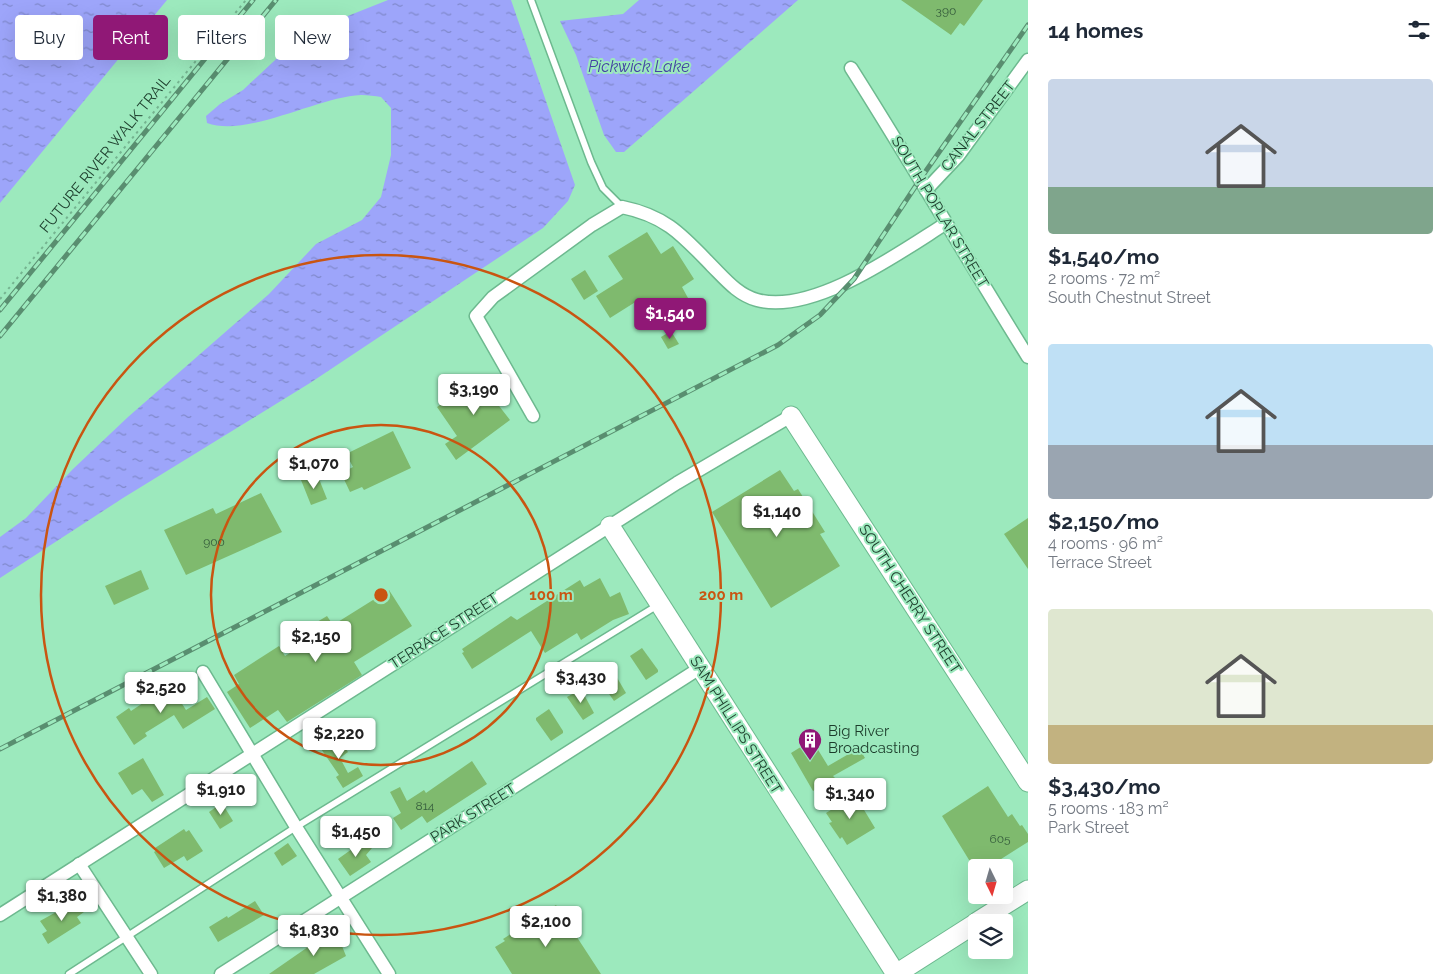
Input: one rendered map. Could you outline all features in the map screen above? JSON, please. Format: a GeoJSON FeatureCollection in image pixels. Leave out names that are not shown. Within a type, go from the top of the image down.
{"type":"FeatureCollection","features":[{"type":"Feature","properties":{"kind":"street","name":"CANAL STREET"},"geometry":{"type":"LineString","coordinates":[[926,190],[958,156],[1028,60]]}},
{"type":"Feature","properties":{"kind":"street","name":"SOUTH POPLAR STREET"},"geometry":{"type":"LineString","coordinates":[[852,68],[945,224],[1028,357]]}},
{"type":"Feature","properties":{"kind":"street"},"geometry":{"type":"LineString","coordinates":[[533,416],[476,316],[493,297],[592,224],[622,207],[644,212],[670,225],[737,290],[756,300],[783,303],[822,292],[854,279],[945,224]]}},
{"type":"Feature","properties":{"kind":"street","name":"TERRACE STREET"},"geometry":{"type":"LineString","coordinates":[[0,916],[610,526],[791,416]]}},
{"type":"Feature","properties":{"kind":"street","name":"SOUTH CHERRY STREET"},"geometry":{"type":"LineString","coordinates":[[791,416],[1028,782]]}},
{"type":"Feature","properties":{"kind":"street","name":"SAM PHILLIPS STREET"},"geometry":{"type":"LineString","coordinates":[[610,526],[896,974]]}},
{"type":"Feature","properties":{"kind":"street","name":"PARK STREET"},"geometry":{"type":"LineString","coordinates":[[221,974],[700,668]]}},
{"type":"Feature","properties":{"kind":"street"},"geometry":{"type":"LineString","coordinates":[[203,672],[296,827],[388,974]]}},
{"type":"Feature","properties":{"kind":"street"},"geometry":{"type":"LineString","coordinates":[[79,864],[150,974]]}},
{"type":"Feature","properties":{"kind":"street"},"geometry":{"type":"LineString","coordinates":[[990,914],[1028,890]]}},
{"type":"Feature","properties":{"kind":"street"},"geometry":{"type":"LineString","coordinates":[[896,974],[968,928]]}},
{"type":"Feature","properties":{"kind":"lane"},"geometry":{"type":"LineString","coordinates":[[531,0],[602,188],[622,207]]}},
{"type":"Feature","properties":{"kind":"lane"},"geometry":{"type":"LineString","coordinates":[[69,974],[126,935],[296,827],[659,604]]}},
{"type":"Feature","properties":{"kind":"path","name":"FUTURE RIVER WALK TRAIL"},"geometry":{"type":"LineString","coordinates":[[0,299],[246,0]]}},
{"type":"Feature","properties":{"kind":"water"},"geometry":{"type":"Polygon","coordinates":[[[0,0],[167,0],[155,15],[93,15],[93,60],[118,60],[0,203],[0,0]]]}},
{"type":"Feature","properties":{"kind":"water"},"geometry":{"type":"Polygon","coordinates":[[[388,0],[511,0],[575,185],[568,201],[543,228],[310,383],[123,498],[0,578],[0,537],[26,518],[73,469],[128,417],[269,294],[316,244],[362,220],[381,197],[391,155],[391,108],[381,97],[361,95],[343,97],[242,125],[223,126],[207,123],[206,116],[220,104],[243,90],[275,60],[349,60],[349,16],[388,0]]]}},
{"type":"Feature","properties":{"kind":"water","name":"Pickwick Lake"},"geometry":{"type":"Polygon","coordinates":[[[639,0],[798,0],[624,152],[616,152],[604,135],[576,55],[560,21],[623,14],[639,0]]]}},
{"type":"Feature","properties":{"kind":"building"},"geometry":{"type":"Polygon","coordinates":[[[901,0],[983,0],[964,26],[960,23],[951,35],[901,0]]]}},
{"type":"Feature","properties":{"kind":"building"},"geometry":{"type":"Polygon","coordinates":[[[647,232],[661,254],[673,246],[694,279],[682,287],[688,298],[650,322],[637,301],[610,318],[596,296],[623,279],[608,256],[647,232]]]}},
{"type":"Feature","properties":{"kind":"building"},"geometry":{"type":"Polygon","coordinates":[[[585,270],[598,291],[584,300],[571,279],[585,270]]]}},
{"type":"Feature","properties":{"kind":"building"},"geometry":{"type":"Polygon","coordinates":[[[671,331],[679,344],[668,349],[661,337],[671,331]]]}},
{"type":"Feature","properties":{"kind":"building"},"geometry":{"type":"Polygon","coordinates":[[[490,374],[505,396],[496,402],[510,420],[456,460],[445,444],[457,436],[437,407],[455,395],[459,400],[484,382],[482,379],[490,374]]]}},
{"type":"Feature","properties":{"kind":"building"},"geometry":{"type":"Polygon","coordinates":[[[393,431],[411,468],[364,490],[362,487],[350,492],[341,473],[353,467],[346,454],[393,431]]]}},
{"type":"Feature","properties":{"kind":"building"},"geometry":{"type":"Polygon","coordinates":[[[780,470],[794,491],[798,489],[825,532],[820,534],[840,566],[771,608],[712,512],[780,470]]]}},
{"type":"Feature","properties":{"kind":"building"},"geometry":{"type":"Polygon","coordinates":[[[317,474],[327,499],[311,505],[301,480],[317,474]]]}},
{"type":"Feature","properties":{"kind":"building"},"geometry":{"type":"Polygon","coordinates":[[[261,493],[282,532],[186,575],[164,530],[213,508],[216,514],[261,493]]]}},
{"type":"Feature","properties":{"kind":"building"},"geometry":{"type":"Polygon","coordinates":[[[1028,518],[1028,569],[1004,534],[1028,518]]]}},
{"type":"Feature","properties":{"kind":"building"},"geometry":{"type":"Polygon","coordinates":[[[141,570],[149,589],[114,605],[105,586],[141,570]]]}},
{"type":"Feature","properties":{"kind":"building"},"geometry":{"type":"Polygon","coordinates":[[[600,578],[610,597],[620,592],[629,614],[613,620],[581,640],[577,633],[545,653],[531,631],[472,669],[462,653],[464,652],[462,649],[511,616],[517,620],[580,580],[584,587],[600,578]]]}},
{"type":"Feature","properties":{"kind":"building"},"geometry":{"type":"Polygon","coordinates":[[[389,590],[412,626],[354,662],[362,675],[287,722],[278,710],[250,728],[227,692],[239,684],[234,675],[279,646],[285,656],[319,635],[312,625],[327,616],[333,625],[389,590]]]}},
{"type":"Feature","properties":{"kind":"building"},"geometry":{"type":"Polygon","coordinates":[[[642,648],[658,670],[658,672],[646,680],[630,656],[642,648]]]}},
{"type":"Feature","properties":{"kind":"building"},"geometry":{"type":"Polygon","coordinates":[[[612,669],[626,693],[614,701],[600,681],[600,677],[612,669]]]}},
{"type":"Feature","properties":{"kind":"building"},"geometry":{"type":"Polygon","coordinates":[[[170,685],[186,710],[207,697],[215,709],[183,729],[174,715],[145,733],[147,736],[134,745],[116,717],[129,708],[131,711],[170,685]]]}},
{"type":"Feature","properties":{"kind":"building"},"geometry":{"type":"Polygon","coordinates":[[[581,689],[594,713],[583,720],[567,697],[581,689]]]}},
{"type":"Feature","properties":{"kind":"building"},"geometry":{"type":"Polygon","coordinates":[[[549,709],[563,731],[563,733],[551,741],[536,720],[536,718],[549,709]]]}},
{"type":"Feature","properties":{"kind":"building"},"geometry":{"type":"Polygon","coordinates":[[[333,733],[336,734],[348,752],[340,758],[348,773],[358,767],[363,776],[343,788],[336,777],[339,775],[319,746],[323,744],[321,741],[333,733]]]}},
{"type":"Feature","properties":{"kind":"building","name":"Big River Broadcasting"},"geometry":{"type":"Polygon","coordinates":[[[812,740],[828,766],[859,748],[865,758],[833,776],[835,778],[813,791],[791,753],[812,740]]]}},
{"type":"Feature","properties":{"kind":"building"},"geometry":{"type":"Polygon","coordinates":[[[143,758],[164,795],[152,802],[142,789],[132,795],[118,773],[143,758]]]}},
{"type":"Feature","properties":{"kind":"building"},"geometry":{"type":"Polygon","coordinates":[[[472,761],[487,784],[427,823],[422,816],[401,830],[393,818],[401,813],[390,792],[400,787],[407,801],[424,790],[426,793],[472,761]]]}},
{"type":"Feature","properties":{"kind":"building"},"geometry":{"type":"Polygon","coordinates":[[[988,786],[1008,817],[1012,814],[1020,826],[1022,825],[1028,834],[1028,842],[1001,859],[968,859],[942,816],[988,786]]]}},
{"type":"Feature","properties":{"kind":"building"},"geometry":{"type":"Polygon","coordinates":[[[855,795],[875,828],[847,845],[842,837],[840,839],[829,823],[832,822],[826,813],[855,795]]]}},
{"type":"Feature","properties":{"kind":"building"},"geometry":{"type":"Polygon","coordinates":[[[222,803],[233,821],[220,829],[209,812],[222,803]]]}},
{"type":"Feature","properties":{"kind":"building"},"geometry":{"type":"Polygon","coordinates":[[[184,829],[186,832],[189,830],[203,851],[187,861],[184,856],[164,868],[154,852],[157,850],[155,848],[184,829]]]}},
{"type":"Feature","properties":{"kind":"building"},"geometry":{"type":"Polygon","coordinates":[[[366,839],[372,848],[366,855],[371,862],[350,876],[338,859],[366,839]]]}},
{"type":"Feature","properties":{"kind":"building"},"geometry":{"type":"Polygon","coordinates":[[[288,843],[297,856],[282,866],[274,853],[288,843]]]}},
{"type":"Feature","properties":{"kind":"building"},"geometry":{"type":"Polygon","coordinates":[[[76,901],[84,912],[77,917],[81,923],[48,944],[42,934],[47,931],[40,921],[76,901]]]}},
{"type":"Feature","properties":{"kind":"building"},"geometry":{"type":"Polygon","coordinates":[[[255,901],[264,915],[218,942],[209,927],[227,916],[228,918],[255,901]]]}},
{"type":"Feature","properties":{"kind":"building"},"geometry":{"type":"Polygon","coordinates":[[[556,905],[601,974],[512,974],[495,947],[505,941],[503,939],[556,905]]]}},
{"type":"Feature","properties":{"kind":"building"},"geometry":{"type":"Polygon","coordinates":[[[331,931],[338,942],[340,941],[346,956],[314,974],[269,974],[331,931]]]}},
{"type":"Feature","properties":{"kind":"railway"},"geometry":{"type":"LineString","coordinates":[[0,310],[253,0]]}},
{"type":"Feature","properties":{"kind":"railway"},"geometry":{"type":"LineString","coordinates":[[0,336],[276,0]]}},
{"type":"Feature","properties":{"kind":"railway"},"geometry":{"type":"LineString","coordinates":[[0,749],[778,345],[820,315],[854,279],[921,178],[1028,25]]}},
{"type":"Feature","properties":{"kind":"place","name":"Big River Broadcasting"},"geometry":{"type":"Point","coordinates":[810,761]}}]}
